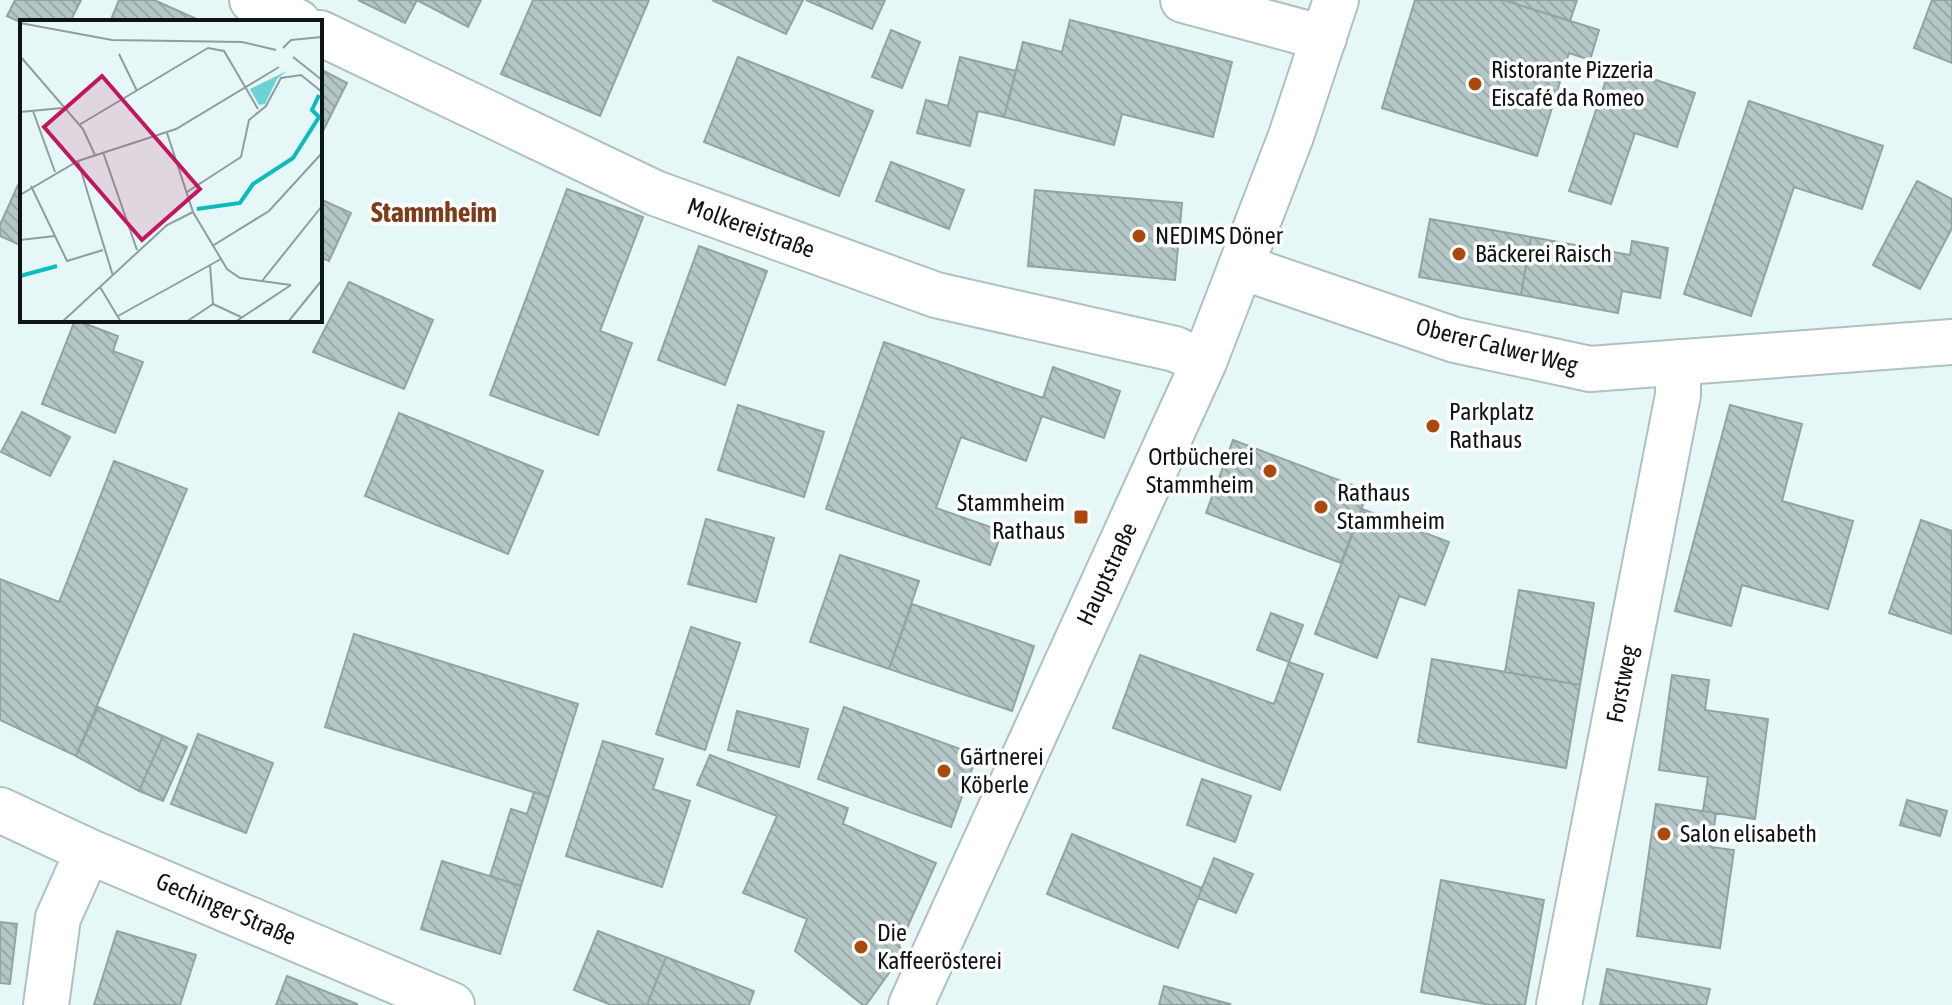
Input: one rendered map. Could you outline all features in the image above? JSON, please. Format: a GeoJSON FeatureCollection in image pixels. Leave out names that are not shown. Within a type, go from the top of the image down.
{"type":"FeatureCollection","features":[{"type":"Feature","properties":{"kind":"street"},"geometry":{"type":"LineString","coordinates":[[252,0],[294,20]]}},
{"type":"Feature","properties":{"kind":"street"},"geometry":{"type":"LineString","coordinates":[[1183,0],[1330,19]]}},
{"type":"Feature","properties":{"kind":"street","name":"Hauptstraße"},"geometry":{"type":"LineString","coordinates":[[911,1005],[1204,362],[1242,267],[1330,19]]}},
{"type":"Feature","properties":{"kind":"street","name":"Molkereistraße"},"geometry":{"type":"LineString","coordinates":[[322,34],[655,193],[936,295],[1175,349],[1204,362]]}},
{"type":"Feature","properties":{"kind":"street","name":"Oberer Calwer Weg"},"geometry":{"type":"LineString","coordinates":[[1242,267],[1455,340],[1590,369],[1952,342]]}},
{"type":"Feature","properties":{"kind":"street","name":"Forstweg"},"geometry":{"type":"LineString","coordinates":[[1559,1005],[1678,395],[1678,362]]}},
{"type":"Feature","properties":{"kind":"street","name":"Gechinger Straße"},"geometry":{"type":"LineString","coordinates":[[0,810],[88,851],[452,1005]]}},
{"type":"Feature","properties":{"kind":"street"},"geometry":{"type":"LineString","coordinates":[[46,1005],[58,918],[88,851]]}},
{"type":"Feature","properties":{"kind":"building"},"geometry":{"type":"Polygon","coordinates":[[[15,0],[81,0],[71,20],[20,22],[7,16],[15,0]]]}},
{"type":"Feature","properties":{"kind":"building"},"geometry":{"type":"Polygon","coordinates":[[[119,0],[154,0],[199,20],[111,20],[119,0]]]}},
{"type":"Feature","properties":{"kind":"building"},"geometry":{"type":"Polygon","coordinates":[[[358,0],[417,0],[405,23],[358,0]]]}},
{"type":"Feature","properties":{"kind":"building"},"geometry":{"type":"Polygon","coordinates":[[[417,0],[481,0],[468,27],[417,0]]]}},
{"type":"Feature","properties":{"kind":"building"},"geometry":{"type":"Polygon","coordinates":[[[533,0],[649,0],[600,116],[501,74],[533,0]]]}},
{"type":"Feature","properties":{"kind":"building"},"geometry":{"type":"Polygon","coordinates":[[[712,0],[803,0],[786,34],[712,0]]]}},
{"type":"Feature","properties":{"kind":"building"},"geometry":{"type":"Polygon","coordinates":[[[806,0],[885,0],[872,29],[806,0]]]}},
{"type":"Feature","properties":{"kind":"building","name":"Ristorante Pizzeria Eiscafé da Romeo"},"geometry":{"type":"Polygon","coordinates":[[[1415,0],[1503,0],[1599,30],[1590,60],[1569,53],[1537,156],[1382,108],[1415,0]]]}},
{"type":"Feature","properties":{"kind":"building"},"geometry":{"type":"Polygon","coordinates":[[[1503,0],[1577,0],[1570,21],[1503,0]]]}},
{"type":"Feature","properties":{"kind":"building"},"geometry":{"type":"Polygon","coordinates":[[[1932,0],[1952,0],[1952,63],[1914,48],[1932,0]]]}},
{"type":"Feature","properties":{"kind":"building"},"geometry":{"type":"Polygon","coordinates":[[[1070,20],[1232,62],[1213,137],[1122,114],[1114,145],[1004,117],[1023,42],[1062,52],[1070,20]]]}},
{"type":"Feature","properties":{"kind":"building"},"geometry":{"type":"Polygon","coordinates":[[[891,30],[920,42],[902,88],[872,77],[891,30]]]}},
{"type":"Feature","properties":{"kind":"building"},"geometry":{"type":"Polygon","coordinates":[[[738,57],[873,111],[839,196],[704,142],[738,57]]]}},
{"type":"Feature","properties":{"kind":"building"},"geometry":{"type":"Polygon","coordinates":[[[960,57],[1016,71],[1004,117],[978,111],[970,146],[917,133],[926,100],[948,106],[960,57]]]}},
{"type":"Feature","properties":{"kind":"building"},"geometry":{"type":"Polygon","coordinates":[[[1611,65],[1695,93],[1677,147],[1635,133],[1611,204],[1569,191],[1611,65]]]}},
{"type":"Feature","properties":{"kind":"building"},"geometry":{"type":"Polygon","coordinates":[[[322,70],[347,83],[322,133],[322,70]]]}},
{"type":"Feature","properties":{"kind":"building"},"geometry":{"type":"Polygon","coordinates":[[[1749,101],[1883,146],[1862,209],[1794,187],[1751,316],[1684,294],[1749,101]]]}},
{"type":"Feature","properties":{"kind":"building"},"geometry":{"type":"Polygon","coordinates":[[[891,162],[964,190],[949,229],[876,201],[891,162]]]}},
{"type":"Feature","properties":{"kind":"building"},"geometry":{"type":"Polygon","coordinates":[[[1917,181],[1952,199],[1952,228],[1920,289],[1873,265],[1917,181]]]}},
{"type":"Feature","properties":{"kind":"building"},"geometry":{"type":"Polygon","coordinates":[[[20,186],[20,245],[0,236],[0,225],[20,186]]]}},
{"type":"Feature","properties":{"kind":"building"},"geometry":{"type":"Polygon","coordinates":[[[567,189],[643,217],[600,331],[632,343],[598,435],[490,395],[567,189]]]}},
{"type":"Feature","properties":{"kind":"building"},"geometry":{"type":"Polygon","coordinates":[[[1035,190],[1182,203],[1175,280],[1028,266],[1035,190]]]}},
{"type":"Feature","properties":{"kind":"building"},"geometry":{"type":"Polygon","coordinates":[[[322,200],[351,213],[329,261],[322,258],[322,200]]]}},
{"type":"Feature","properties":{"kind":"building"},"geometry":{"type":"Polygon","coordinates":[[[1430,219],[1531,237],[1521,295],[1419,277],[1430,219]]]}},
{"type":"Feature","properties":{"kind":"building"},"geometry":{"type":"Polygon","coordinates":[[[1531,237],[1630,255],[1632,241],[1668,248],[1660,298],[1622,291],[1618,313],[1521,295],[1531,237]]]}},
{"type":"Feature","properties":{"kind":"building"},"geometry":{"type":"Polygon","coordinates":[[[699,246],[767,271],[725,385],[658,360],[699,246]]]}},
{"type":"Feature","properties":{"kind":"building"},"geometry":{"type":"Polygon","coordinates":[[[349,282],[433,320],[404,389],[313,352],[349,282]]]}},
{"type":"Feature","properties":{"kind":"building"},"geometry":{"type":"Polygon","coordinates":[[[74,322],[118,336],[113,351],[143,362],[115,433],[42,404],[74,322]]]}},
{"type":"Feature","properties":{"kind":"building"},"geometry":{"type":"Polygon","coordinates":[[[884,342],[1043,398],[1053,367],[1120,391],[1104,438],[1042,416],[1026,461],[961,437],[936,508],[1002,531],[990,565],[826,509],[884,342]]]}},
{"type":"Feature","properties":{"kind":"building"},"geometry":{"type":"Polygon","coordinates":[[[738,405],[824,432],[804,497],[718,470],[738,405]]]}},
{"type":"Feature","properties":{"kind":"building"},"geometry":{"type":"Polygon","coordinates":[[[1730,405],[1802,424],[1782,501],[1853,521],[1828,609],[1742,585],[1731,626],[1675,611],[1730,405]]]}},
{"type":"Feature","properties":{"kind":"building"},"geometry":{"type":"Polygon","coordinates":[[[22,412],[70,437],[50,476],[1,452],[22,412]]]}},
{"type":"Feature","properties":{"kind":"building"},"geometry":{"type":"Polygon","coordinates":[[[399,413],[543,471],[508,554],[365,496],[399,413]]]}},
{"type":"Feature","properties":{"kind":"building"},"geometry":{"type":"Polygon","coordinates":[[[1233,440],[1368,491],[1341,563],[1206,513],[1233,440]]]}},
{"type":"Feature","properties":{"kind":"building"},"geometry":{"type":"Polygon","coordinates":[[[114,461],[187,489],[76,756],[0,720],[0,579],[59,602],[114,461]]]}},
{"type":"Feature","properties":{"kind":"building"},"geometry":{"type":"Polygon","coordinates":[[[1362,509],[1449,542],[1425,605],[1399,596],[1377,658],[1315,634],[1362,509]]]}},
{"type":"Feature","properties":{"kind":"building"},"geometry":{"type":"Polygon","coordinates":[[[706,519],[774,538],[756,602],[688,584],[706,519]]]}},
{"type":"Feature","properties":{"kind":"building"},"geometry":{"type":"Polygon","coordinates":[[[1921,520],[1952,531],[1952,634],[1889,613],[1921,520]]]}},
{"type":"Feature","properties":{"kind":"building"},"geometry":{"type":"Polygon","coordinates":[[[840,555],[919,581],[889,669],[810,642],[840,555]]]}},
{"type":"Feature","properties":{"kind":"building"},"geometry":{"type":"Polygon","coordinates":[[[1519,590],[1594,603],[1580,685],[1505,672],[1519,590]]]}},
{"type":"Feature","properties":{"kind":"building"},"geometry":{"type":"Polygon","coordinates":[[[912,604],[1034,646],[1012,711],[889,669],[912,604]]]}},
{"type":"Feature","properties":{"kind":"building"},"geometry":{"type":"Polygon","coordinates":[[[1271,613],[1303,625],[1289,662],[1257,650],[1271,613]]]}},
{"type":"Feature","properties":{"kind":"building"},"geometry":{"type":"Polygon","coordinates":[[[691,627],[740,643],[705,750],[656,734],[691,627]]]}},
{"type":"Feature","properties":{"kind":"building"},"geometry":{"type":"Polygon","coordinates":[[[354,634],[578,704],[549,797],[325,727],[354,634]]]}},
{"type":"Feature","properties":{"kind":"building"},"geometry":{"type":"Polygon","coordinates":[[[1140,655],[1274,704],[1289,662],[1323,674],[1280,790],[1113,728],[1140,655]]]}},
{"type":"Feature","properties":{"kind":"building"},"geometry":{"type":"Polygon","coordinates":[[[1432,659],[1580,685],[1566,768],[1418,742],[1432,659]]]}},
{"type":"Feature","properties":{"kind":"building"},"geometry":{"type":"Polygon","coordinates":[[[1672,675],[1709,680],[1705,710],[1768,719],[1755,819],[1703,811],[1708,777],[1659,770],[1672,675]]]}},
{"type":"Feature","properties":{"kind":"building"},"geometry":{"type":"Polygon","coordinates":[[[98,707],[163,736],[139,791],[76,756],[98,707]]]}},
{"type":"Feature","properties":{"kind":"building"},"geometry":{"type":"Polygon","coordinates":[[[844,707],[977,755],[951,827],[818,779],[844,707]]]}},
{"type":"Feature","properties":{"kind":"building"},"geometry":{"type":"Polygon","coordinates":[[[737,711],[808,729],[799,767],[728,750],[737,711]]]}},
{"type":"Feature","properties":{"kind":"building"},"geometry":{"type":"Polygon","coordinates":[[[198,734],[273,763],[246,833],[171,804],[198,734]]]}},
{"type":"Feature","properties":{"kind":"building"},"geometry":{"type":"Polygon","coordinates":[[[163,736],[187,747],[163,801],[139,791],[163,736]]]}},
{"type":"Feature","properties":{"kind":"building"},"geometry":{"type":"Polygon","coordinates":[[[603,741],[663,759],[653,789],[690,801],[662,887],[566,856],[603,741]]]}},
{"type":"Feature","properties":{"kind":"building"},"geometry":{"type":"Polygon","coordinates":[[[710,755],[848,808],[843,824],[936,863],[899,946],[904,952],[866,1005],[795,951],[807,919],[743,893],[777,816],[697,785],[710,755]]]}},
{"type":"Feature","properties":{"kind":"building"},"geometry":{"type":"Polygon","coordinates":[[[1202,779],[1251,796],[1235,842],[1187,825],[1202,779]]]}},
{"type":"Feature","properties":{"kind":"building"},"geometry":{"type":"Polygon","coordinates":[[[534,792],[549,797],[521,886],[490,876],[511,809],[527,814],[534,792]]]}},
{"type":"Feature","properties":{"kind":"building"},"geometry":{"type":"Polygon","coordinates":[[[1907,800],[1947,811],[1940,836],[1900,825],[1907,800]]]}},
{"type":"Feature","properties":{"kind":"building"},"geometry":{"type":"Polygon","coordinates":[[[1656,804],[1716,813],[1711,847],[1734,850],[1720,948],[1637,936],[1656,804]]]}},
{"type":"Feature","properties":{"kind":"building"},"geometry":{"type":"Polygon","coordinates":[[[1072,834],[1202,888],[1178,948],[1047,894],[1072,834]]]}},
{"type":"Feature","properties":{"kind":"building"},"geometry":{"type":"Polygon","coordinates":[[[1214,858],[1253,874],[1236,913],[1198,898],[1214,858]]]}},
{"type":"Feature","properties":{"kind":"building"},"geometry":{"type":"Polygon","coordinates":[[[442,861],[521,886],[500,954],[421,929],[442,861]]]}},
{"type":"Feature","properties":{"kind":"building"},"geometry":{"type":"Polygon","coordinates":[[[1441,880],[1544,900],[1525,1005],[1490,1005],[1421,992],[1441,880]]]}},
{"type":"Feature","properties":{"kind":"building"},"geometry":{"type":"Polygon","coordinates":[[[0,922],[17,924],[10,984],[0,983],[0,922]]]}},
{"type":"Feature","properties":{"kind":"building"},"geometry":{"type":"Polygon","coordinates":[[[117,931],[196,955],[180,1005],[94,1005],[117,931]]]}},
{"type":"Feature","properties":{"kind":"building"},"geometry":{"type":"Polygon","coordinates":[[[598,931],[666,957],[647,1005],[611,1005],[574,990],[598,931]]]}},
{"type":"Feature","properties":{"kind":"building"},"geometry":{"type":"Polygon","coordinates":[[[666,957],[754,991],[749,1005],[647,1005],[666,957]]]}},
{"type":"Feature","properties":{"kind":"building"},"geometry":{"type":"Polygon","coordinates":[[[1607,969],[1710,989],[1706,1005],[1600,1005],[1607,969]]]}},
{"type":"Feature","properties":{"kind":"building"},"geometry":{"type":"Polygon","coordinates":[[[287,976],[357,1004],[357,1005],[276,1005],[287,976]]]}},
{"type":"Feature","properties":{"kind":"building"},"geometry":{"type":"Polygon","coordinates":[[[1164,986],[1230,1004],[1159,1005],[1164,986]]]}},
{"type":"Feature","properties":{"kind":"place","name":"Ristorante Pizzeria Eiscafé da Romeo"},"geometry":{"type":"Point","coordinates":[1475,84]}},
{"type":"Feature","properties":{"kind":"place","name":"NEDIMS Döner"},"geometry":{"type":"Point","coordinates":[1139,236]}},
{"type":"Feature","properties":{"kind":"place","name":"Bäckerei Raisch"},"geometry":{"type":"Point","coordinates":[1459,254]}},
{"type":"Feature","properties":{"kind":"place","name":"Parkplatz Rathaus"},"geometry":{"type":"Point","coordinates":[1433,426]}},
{"type":"Feature","properties":{"kind":"place","name":"Ortbücherei Stammheim"},"geometry":{"type":"Point","coordinates":[1270,471]}},
{"type":"Feature","properties":{"kind":"place","name":"Rathaus Stammheim"},"geometry":{"type":"Point","coordinates":[1321,507]}},
{"type":"Feature","properties":{"kind":"place","name":"Stammheim Rathaus"},"geometry":{"type":"Point","coordinates":[1081,517]}},
{"type":"Feature","properties":{"kind":"place","name":"Gärtnerei Köberle"},"geometry":{"type":"Point","coordinates":[944,771]}},
{"type":"Feature","properties":{"kind":"place","name":"Salon elisabeth"},"geometry":{"type":"Point","coordinates":[1664,834]}},
{"type":"Feature","properties":{"kind":"place","name":"Die Kaffeerösterei"},"geometry":{"type":"Point","coordinates":[861,947]}},
{"type":"Feature","properties":{"kind":"district","name":"Stammheim"},"geometry":{"type":"Point","coordinates":[434,212]}}]}
